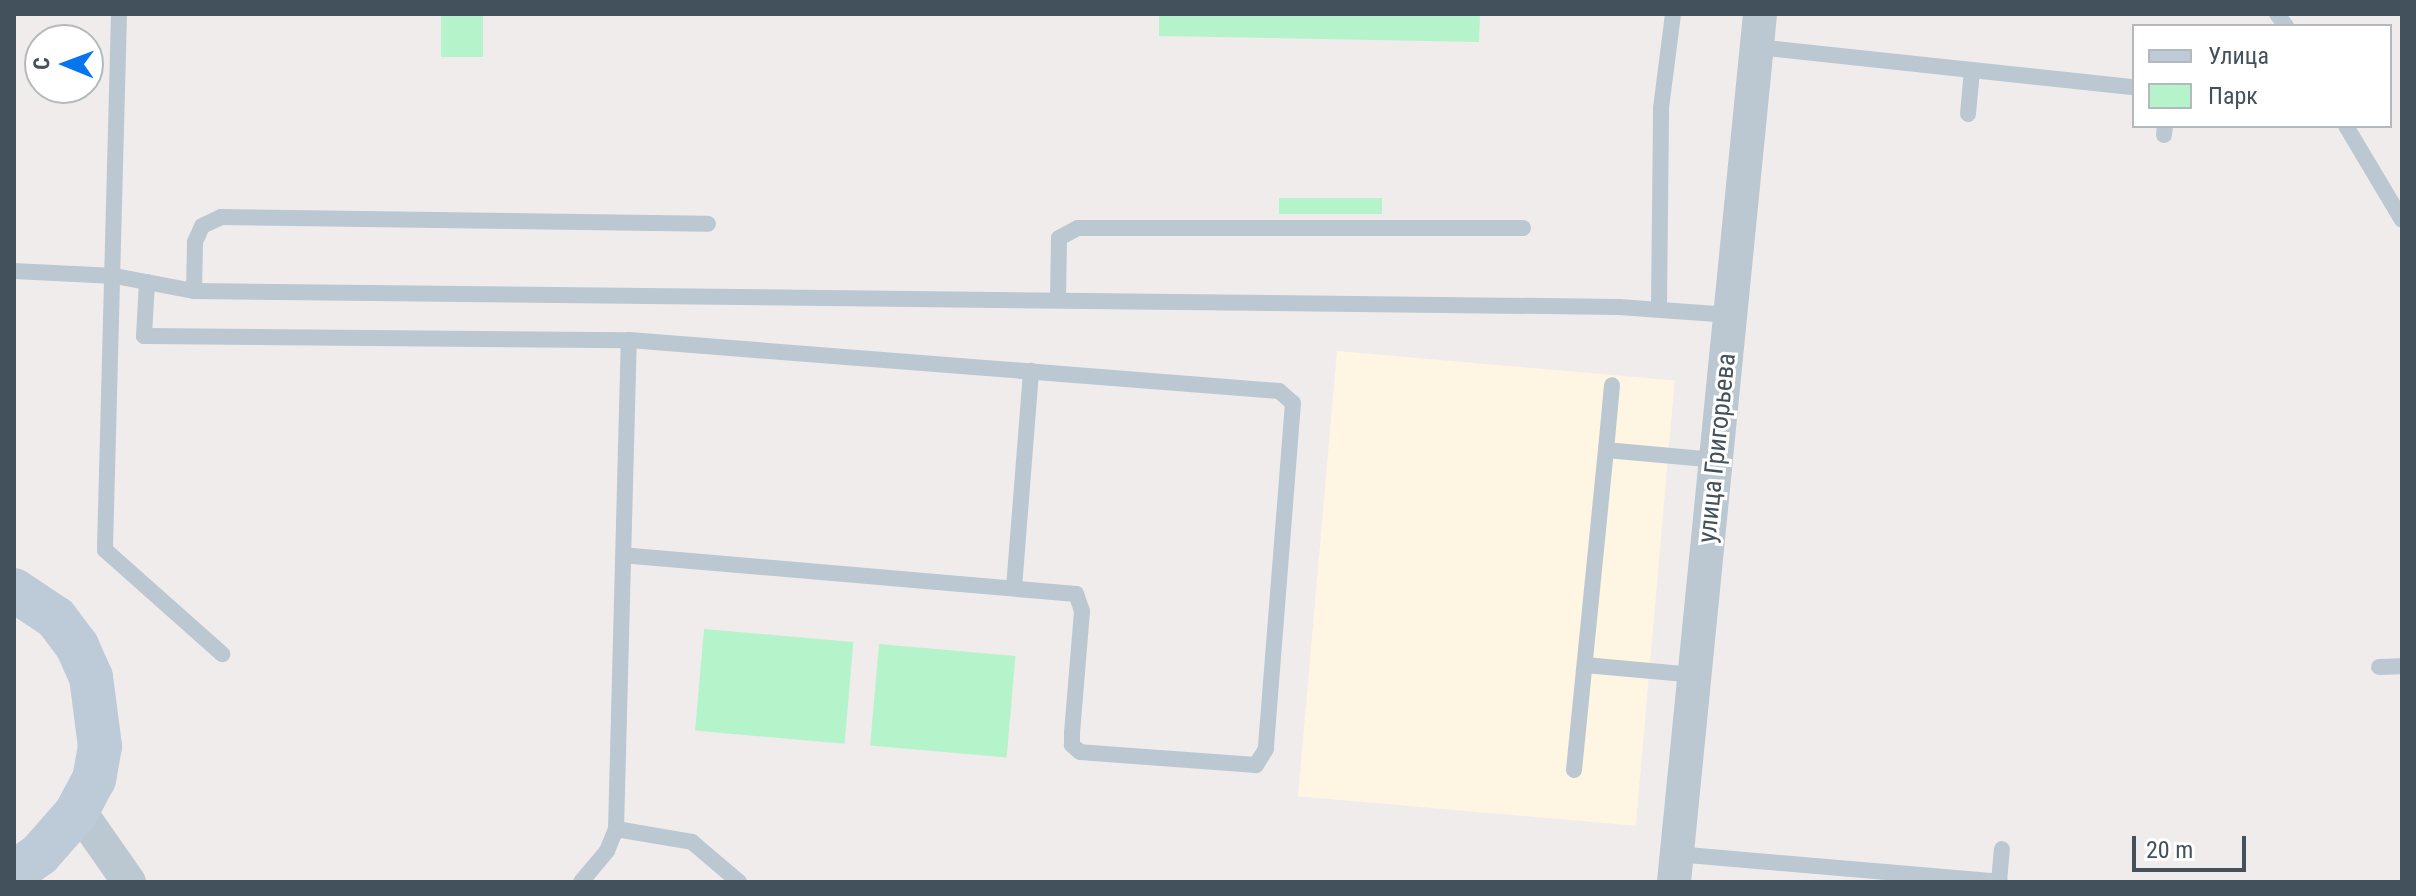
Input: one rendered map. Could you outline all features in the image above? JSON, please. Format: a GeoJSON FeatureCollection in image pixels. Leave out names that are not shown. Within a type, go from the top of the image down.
{"type":"FeatureCollection","features":[{"type":"Feature","properties":{"kind":"street","name":"улица Григорьева"},"geometry":{"type":"LineString","coordinates":[[1675,868],[1758,30]]}},
{"type":"Feature","properties":{"kind":"street"},"geometry":{"type":"LineString","coordinates":[[14,590],[56,618],[77,646],[91,677],[100,746],[94,779],[78,809],[34,870]]}},
{"type":"Feature","properties":{"kind":"street"},"geometry":{"type":"LineString","coordinates":[[78,809],[129,882]]}},
{"type":"Feature","properties":{"kind":"lane"},"geometry":{"type":"LineString","coordinates":[[119,14],[115,276],[105,550],[222,654]]}},
{"type":"Feature","properties":{"kind":"lane"},"geometry":{"type":"LineString","coordinates":[[1659,307],[1661,108],[1673,14]]}},
{"type":"Feature","properties":{"kind":"lane"},"geometry":{"type":"LineString","coordinates":[[1758,30],[1972,70],[2132,87]]}},
{"type":"Feature","properties":{"kind":"lane"},"geometry":{"type":"LineString","coordinates":[[1968,114],[1972,70]]}},
{"type":"Feature","properties":{"kind":"lane"},"geometry":{"type":"LineString","coordinates":[[2347,128],[2402,220]]}},
{"type":"Feature","properties":{"kind":"lane"},"geometry":{"type":"LineString","coordinates":[[194,291],[195,242],[202,226],[221,217],[708,224]]}},
{"type":"Feature","properties":{"kind":"lane"},"geometry":{"type":"LineString","coordinates":[[1058,300],[1059,238],[1078,228],[1523,228]]}},
{"type":"Feature","properties":{"kind":"lane"},"geometry":{"type":"LineString","coordinates":[[14,271],[115,276],[194,291],[1659,307],[1731,315]]}},
{"type":"Feature","properties":{"kind":"lane"},"geometry":{"type":"LineString","coordinates":[[147,282],[144,336],[629,340],[1279,391],[1293,403],[1263,760],[1247,767],[1080,752],[1072,745],[1081,602],[1068,592],[624,555]]}},
{"type":"Feature","properties":{"kind":"lane"},"geometry":{"type":"LineString","coordinates":[[581,882],[607,851],[616,829],[629,340]]}},
{"type":"Feature","properties":{"kind":"lane"},"geometry":{"type":"LineString","coordinates":[[1014,588],[1031,371]]}},
{"type":"Feature","properties":{"kind":"lane"},"geometry":{"type":"LineString","coordinates":[[1574,770],[1612,385]]}},
{"type":"Feature","properties":{"kind":"lane"},"geometry":{"type":"LineString","coordinates":[[1606,450],[1715,460]]}},
{"type":"Feature","properties":{"kind":"lane"},"geometry":{"type":"LineString","coordinates":[[1585,665],[1694,675]]}},
{"type":"Feature","properties":{"kind":"lane"},"geometry":{"type":"LineString","coordinates":[[2379,667],[2402,666]]}},
{"type":"Feature","properties":{"kind":"lane"},"geometry":{"type":"LineString","coordinates":[[616,829],[692,842],[739,882]]}},
{"type":"Feature","properties":{"kind":"lane"},"geometry":{"type":"LineString","coordinates":[[1675,868],[1999,882],[2002,849]]}},
{"type":"Feature","properties":{"kind":"shaded area"},"geometry":{"type":"Polygon","coordinates":[[[1337,351],[1675,381],[1636,826],[1298,796],[1337,351]]]}},
{"type":"Feature","properties":{"kind":"green space"},"geometry":{"type":"Polygon","coordinates":[[[441,14],[483,14],[483,57],[441,57],[441,14]]]}},
{"type":"Feature","properties":{"kind":"green space"},"geometry":{"type":"Polygon","coordinates":[[[1159,14],[1480,14],[1479,42],[1159,36],[1159,14]]]}},
{"type":"Feature","properties":{"kind":"green space"},"geometry":{"type":"Polygon","coordinates":[[[1279,198],[1382,198],[1382,214],[1279,214],[1279,198]]]}},
{"type":"Feature","properties":{"kind":"green space"},"geometry":{"type":"Polygon","coordinates":[[[704,629],[853,642],[845,744],[695,731],[704,629]]]}},
{"type":"Feature","properties":{"kind":"green space"},"geometry":{"type":"Polygon","coordinates":[[[879,644],[1015,656],[1007,758],[870,746],[879,644]]]}}]}
